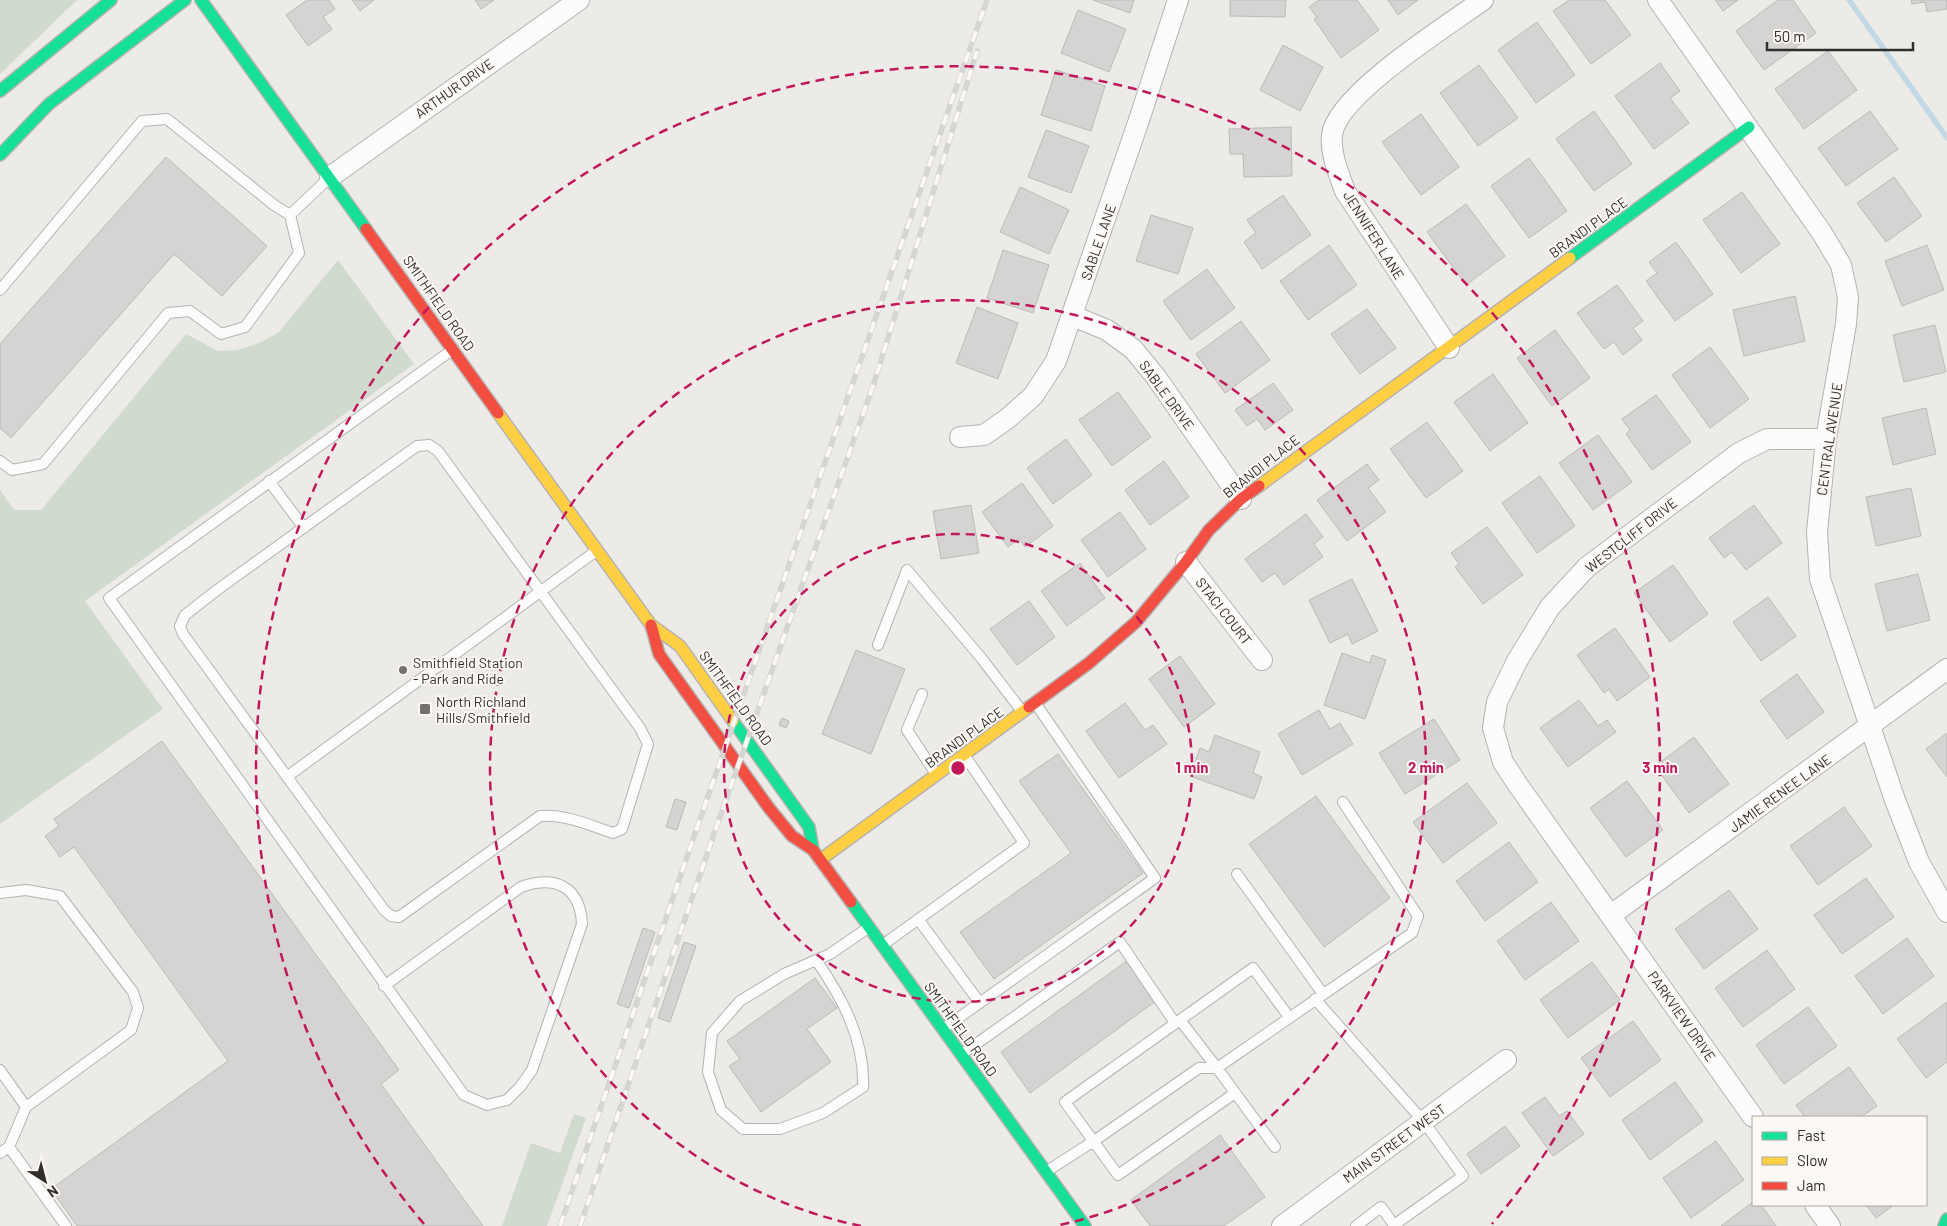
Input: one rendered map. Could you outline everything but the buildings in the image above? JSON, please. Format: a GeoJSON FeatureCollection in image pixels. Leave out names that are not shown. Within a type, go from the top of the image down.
{"type":"FeatureCollection","features":[{"type":"Feature","properties":{"kind":"main road"},"geometry":{"type":"LineString","coordinates":[[0,91],[111,0]]}},
{"type":"Feature","properties":{"kind":"main road"},"geometry":{"type":"LineString","coordinates":[[0,155],[49,104],[185,0]]}},
{"type":"Feature","properties":{"kind":"main road","name":"SMITHFIELD ROAD"},"geometry":{"type":"LineString","coordinates":[[201,0],[651,625],[680,646],[703,677],[809,827],[813,850]]}},
{"type":"Feature","properties":{"kind":"main road","name":"BRANDI PLACE"},"geometry":{"type":"LineString","coordinates":[[820,860],[1090,663],[1136,622],[1186,562],[1209,530],[1240,498],[1449,348],[1749,127]]}},
{"type":"Feature","properties":{"kind":"main road","name":"SMITHFIELD ROAD"},"geometry":{"type":"LineString","coordinates":[[651,625],[659,654],[769,808],[792,836],[813,850],[1085,1226]]}},
{"type":"Feature","properties":{"kind":"main road"},"geometry":{"type":"LineString","coordinates":[[1944,1226],[1947,1219]]}},
{"type":"Feature","properties":{"kind":"street","name":"ARTHUR DRIVE"},"geometry":{"type":"LineString","coordinates":[[330,177],[579,0]]}},
{"type":"Feature","properties":{"kind":"street","name":"SABLE LANE"},"geometry":{"type":"LineString","coordinates":[[960,437],[984,435],[1007,419],[1033,396],[1056,361],[1073,316],[1178,0]]}},
{"type":"Feature","properties":{"kind":"street","name":"JENNIFER LANE"},"geometry":{"type":"LineString","coordinates":[[1449,348],[1345,190],[1335,162],[1332,134],[1342,114],[1367,85],[1483,0]]}},
{"type":"Feature","properties":{"kind":"street","name":"CENTRAL AVENUE"},"geometry":{"type":"LineString","coordinates":[[1658,0],[1749,127],[1822,233],[1841,265],[1848,298],[1846,324],[1826,439],[1817,532],[1820,579],[1869,727],[1919,862],[1947,912]]}},
{"type":"Feature","properties":{"kind":"street","name":"SABLE DRIVE"},"geometry":{"type":"LineString","coordinates":[[1073,316],[1107,330],[1133,349],[1156,377],[1240,498]]}},
{"type":"Feature","properties":{"kind":"street","name":"WESTCLIFF DRIVE"},"geometry":{"type":"LineString","coordinates":[[1611,915],[1504,762],[1493,728],[1497,702],[1517,661],[1550,607],[1587,567],[1739,453],[1767,438],[1826,439]]}},
{"type":"Feature","properties":{"kind":"street","name":"STACI COURT"},"geometry":{"type":"LineString","coordinates":[[1186,562],[1262,660]]}},
{"type":"Feature","properties":{"kind":"street","name":"JAMIE RENEE LANE"},"geometry":{"type":"LineString","coordinates":[[1611,915],[1947,669]]}},
{"type":"Feature","properties":{"kind":"street","name":"PARKVIEW DRIVE"},"geometry":{"type":"LineString","coordinates":[[1611,915],[1752,1116]]}},
{"type":"Feature","properties":{"kind":"street","name":"MAIN STREET WEST"},"geometry":{"type":"LineString","coordinates":[[1282,1226],[1506,1060]]}},
{"type":"Feature","properties":{"kind":"street"},"geometry":{"type":"LineString","coordinates":[[1816,1206],[1830,1226]]}},
{"type":"Feature","properties":{"kind":"lane"},"geometry":{"type":"LineString","coordinates":[[0,290],[142,121],[167,119],[274,205],[290,215],[300,253],[245,327],[221,334],[190,311],[168,313],[43,464],[12,470],[0,461]]}},
{"type":"Feature","properties":{"kind":"lane"},"geometry":{"type":"LineString","coordinates":[[290,215],[330,177]]}},
{"type":"Feature","properties":{"kind":"lane"},"geometry":{"type":"LineString","coordinates":[[384,986],[521,887],[539,880],[556,883],[573,894],[581,908],[582,924],[532,1070],[520,1087],[506,1100],[487,1105],[464,1095],[384,986],[109,598],[452,349]]}},
{"type":"Feature","properties":{"kind":"lane"},"geometry":{"type":"LineString","coordinates":[[429,445],[438,451],[646,736],[648,744],[622,828],[613,833],[570,819],[552,815],[540,816],[400,917],[391,916],[384,910],[183,634],[180,626],[185,614],[196,605],[304,528],[417,446],[429,445]]}},
{"type":"Feature","properties":{"kind":"lane"},"geometry":{"type":"LineString","coordinates":[[269,481],[304,528]]}},
{"type":"Feature","properties":{"kind":"lane"},"geometry":{"type":"LineString","coordinates":[[288,776],[597,550]]}},
{"type":"Feature","properties":{"kind":"lane"},"geometry":{"type":"LineString","coordinates":[[878,645],[907,570],[982,659],[1023,713]]}},
{"type":"Feature","properties":{"kind":"lane"},"geometry":{"type":"LineString","coordinates":[[922,694],[907,730],[937,775]]}},
{"type":"Feature","properties":{"kind":"lane"},"geometry":{"type":"LineString","coordinates":[[943,1029],[1155,878],[1036,704]]}},
{"type":"Feature","properties":{"kind":"lane"},"geometry":{"type":"LineString","coordinates":[[882,946],[1024,843],[964,756]]}},
{"type":"Feature","properties":{"kind":"lane"},"geometry":{"type":"LineString","coordinates":[[1046,1171],[1094,1141],[1199,1068],[1217,1068],[1412,933],[1418,916],[1343,802]]}},
{"type":"Feature","properties":{"kind":"lane"},"geometry":{"type":"LineString","coordinates":[[1237,874],[1319,997],[1424,1122],[1463,1176],[1394,1225],[1381,1207],[1356,1226]]}},
{"type":"Feature","properties":{"kind":"lane"},"geometry":{"type":"LineString","coordinates":[[0,893],[26,890],[60,896],[133,992],[138,1008],[130,1030],[26,1107],[4,1150],[66,1226]]}},
{"type":"Feature","properties":{"kind":"lane"},"geometry":{"type":"LineString","coordinates":[[918,919],[980,1003]]}},
{"type":"Feature","properties":{"kind":"lane"},"geometry":{"type":"LineString","coordinates":[[816,960],[832,983],[846,1009],[864,1066],[863,1087],[823,1113],[780,1129],[743,1129],[721,1110],[708,1072],[712,1033],[740,1001],[784,974],[816,960],[830,954],[869,927]]}},
{"type":"Feature","properties":{"kind":"lane"},"geometry":{"type":"LineString","coordinates":[[961,1054],[1120,942],[1177,1022],[1217,1068],[1275,1147]]}},
{"type":"Feature","properties":{"kind":"lane"},"geometry":{"type":"LineString","coordinates":[[1235,1093],[1118,1174],[1065,1102],[1253,968],[1289,1017]]}},
{"type":"Feature","properties":{"kind":"lane"},"geometry":{"type":"LineString","coordinates":[[0,1070],[26,1107]]}},
{"type":"Feature","properties":{"kind":"shaded area"},"geometry":{"type":"Polygon","coordinates":[[[0,0],[77,0],[0,74],[0,0]]]}},
{"type":"Feature","properties":{"kind":"shaded area"},"geometry":{"type":"Polygon","coordinates":[[[338,260],[414,364],[85,601],[163,709],[0,824],[0,490],[14,510],[41,510],[186,334],[218,351],[237,350],[259,343],[278,333],[338,260]]]}},
{"type":"Feature","properties":{"kind":"shaded area"},"geometry":{"type":"Polygon","coordinates":[[[574,1114],[586,1118],[547,1226],[502,1226],[531,1143],[560,1153],[574,1114]]]}},
{"type":"Feature","properties":{"kind":"waterway"},"geometry":{"type":"LineString","coordinates":[[1849,0],[1947,138]]}},
{"type":"Feature","properties":{"kind":"railway"},"geometry":{"type":"LineString","coordinates":[[560,1226],[699,822],[987,0]]}},
{"type":"Feature","properties":{"kind":"railway"},"geometry":{"type":"LineString","coordinates":[[580,1226],[716,828],[874,383],[977,51]]}},
{"type":"Feature","properties":{"kind":"traffic: fast"},"geometry":{"type":"LineString","coordinates":[[0,91],[111,0]]}},
{"type":"Feature","properties":{"kind":"traffic: fast"},"geometry":{"type":"LineString","coordinates":[[0,155],[49,104],[185,0]]}},
{"type":"Feature","properties":{"kind":"traffic: fast"},"geometry":{"type":"LineString","coordinates":[[201,0],[366,229]]}},
{"type":"Feature","properties":{"kind":"traffic: fast"},"geometry":{"type":"LineString","coordinates":[[1570,258],[1749,127]]}},
{"type":"Feature","properties":{"kind":"traffic: fast"},"geometry":{"type":"LineString","coordinates":[[733,721],[809,827],[813,850]]}},
{"type":"Feature","properties":{"kind":"traffic: fast"},"geometry":{"type":"LineString","coordinates":[[851,902],[1085,1226]]}},
{"type":"Feature","properties":{"kind":"traffic: fast"},"geometry":{"type":"LineString","coordinates":[[1944,1226],[1947,1219]]}},
{"type":"Feature","properties":{"kind":"traffic: slow"},"geometry":{"type":"LineString","coordinates":[[1259,486],[1570,258]]}},
{"type":"Feature","properties":{"kind":"traffic: slow"},"geometry":{"type":"LineString","coordinates":[[498,413],[651,625],[680,646],[733,721]]}},
{"type":"Feature","properties":{"kind":"traffic: slow"},"geometry":{"type":"LineString","coordinates":[[820,860],[1029,707]]}},
{"type":"Feature","properties":{"kind":"traffic: jam"},"geometry":{"type":"LineString","coordinates":[[366,229],[498,413]]}},
{"type":"Feature","properties":{"kind":"traffic: jam"},"geometry":{"type":"LineString","coordinates":[[1029,707],[1089,663],[1136,622],[1186,562],[1209,530],[1241,499],[1259,486]]}},
{"type":"Feature","properties":{"kind":"traffic: jam"},"geometry":{"type":"LineString","coordinates":[[651,625],[659,654],[769,808],[792,836],[813,850],[851,902]]}},
{"type":"Feature","properties":{"kind":"place","name":"Smithfield Station - Park and Ride"},"geometry":{"type":"Point","coordinates":[403,670]}},
{"type":"Feature","properties":{"kind":"place","name":"North Richland Hills/Smithfield"},"geometry":{"type":"Point","coordinates":[425,709]}}]}
